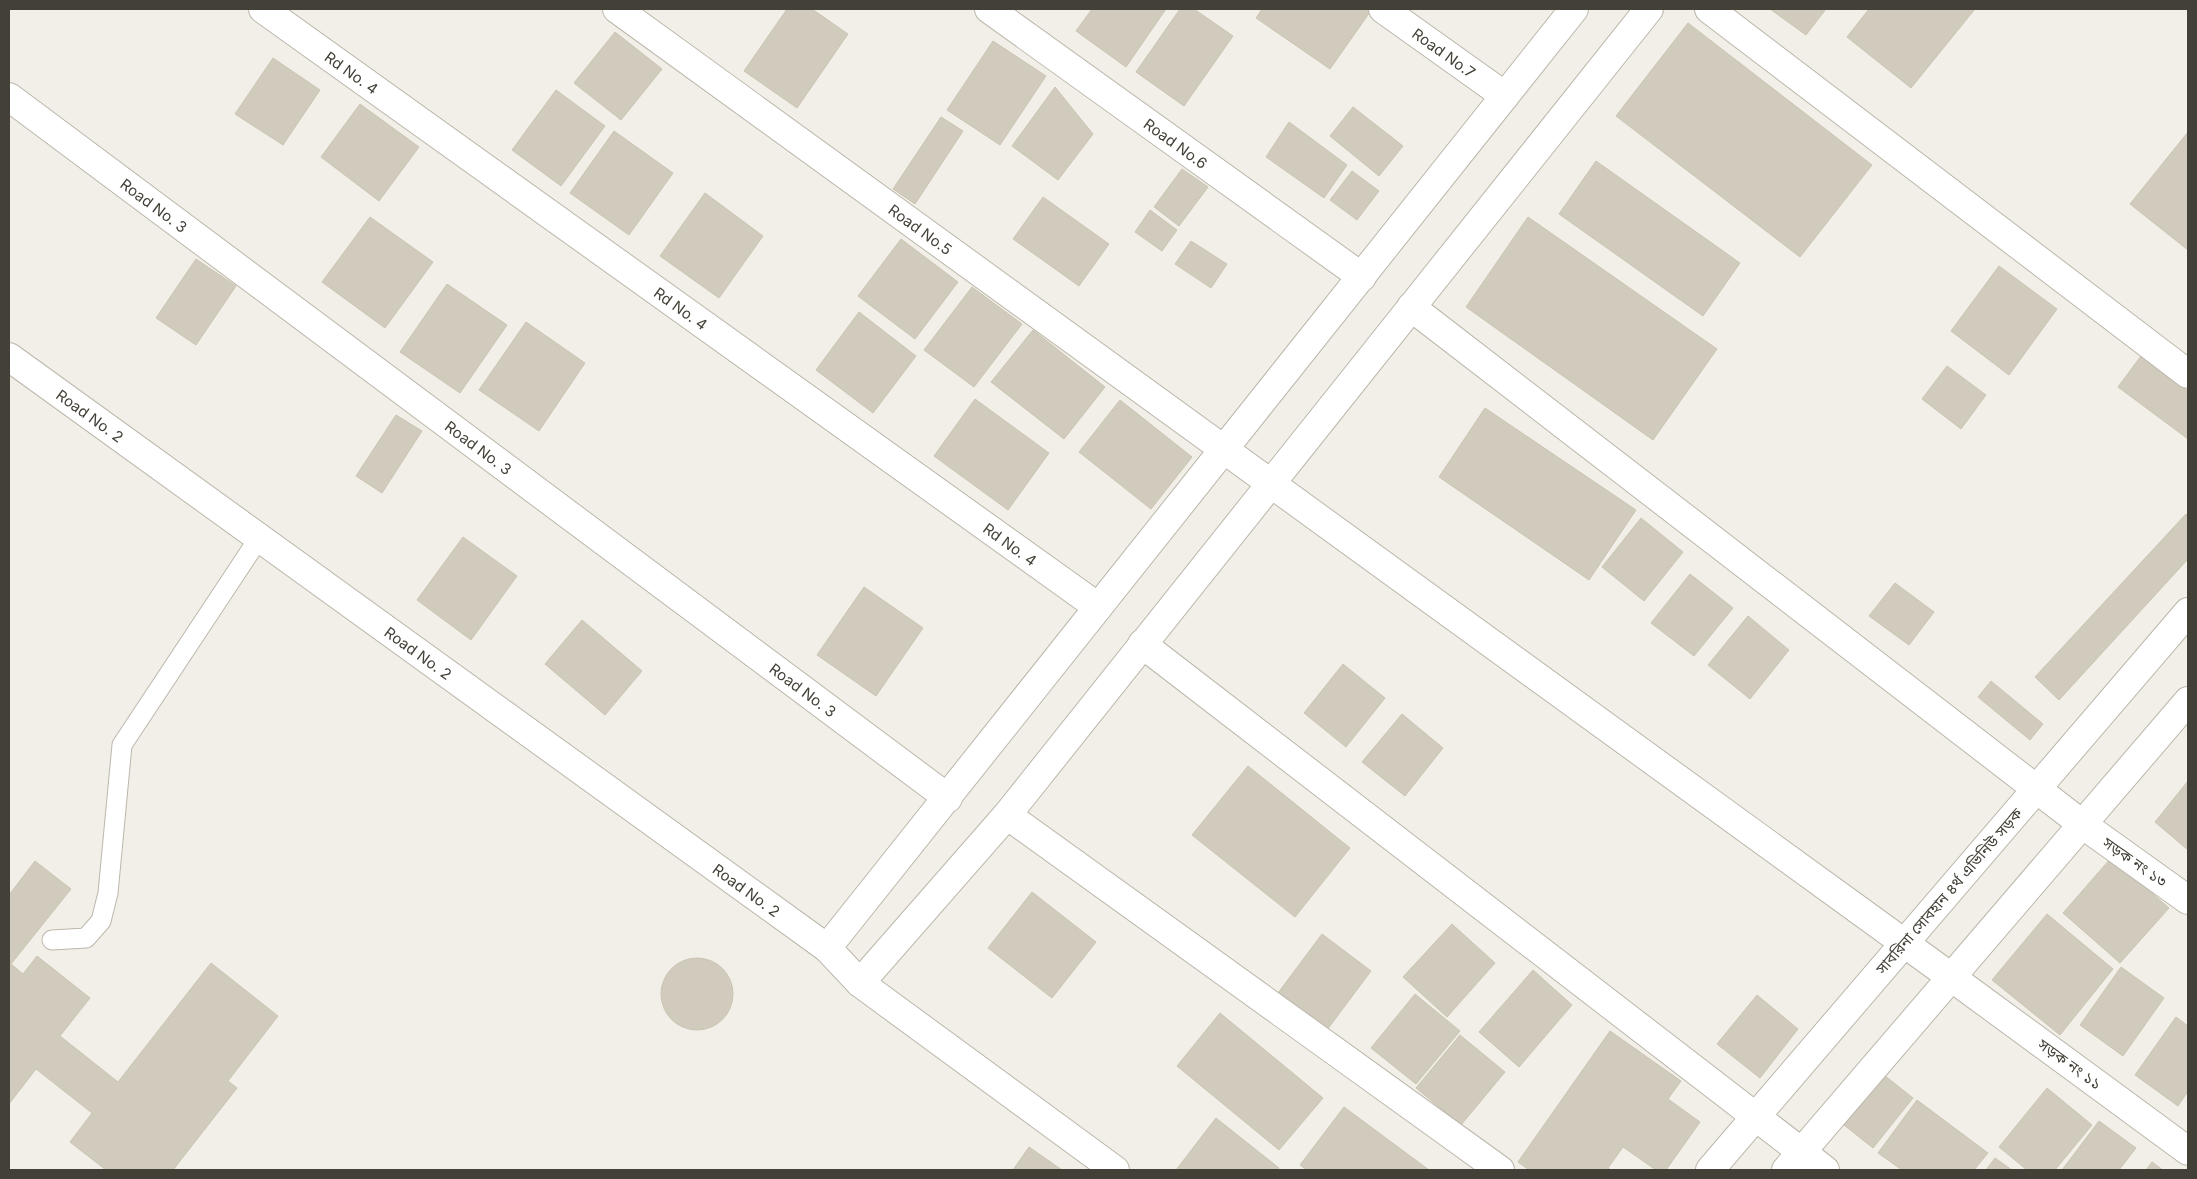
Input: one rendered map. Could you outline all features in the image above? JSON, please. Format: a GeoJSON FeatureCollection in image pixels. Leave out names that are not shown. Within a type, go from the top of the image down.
{"type":"FeatureCollection","features":[{"type":"Feature","properties":{"kind":"street","name":"Rd No. 4"},"geometry":{"type":"LineString","coordinates":[[263,9],[1098,607]]}},
{"type":"Feature","properties":{"kind":"street","name":"Road No.5"},"geometry":{"type":"LineString","coordinates":[[617,9],[1270,483]]}},
{"type":"Feature","properties":{"kind":"street","name":"Road No.6"},"geometry":{"type":"LineString","coordinates":[[989,9],[1362,277]]}},
{"type":"Feature","properties":{"kind":"street","name":"Road No.7"},"geometry":{"type":"LineString","coordinates":[[1383,9],[1505,96]]}},
{"type":"Feature","properties":{"kind":"street"},"geometry":{"type":"LineString","coordinates":[[827,948],[1574,9]]}},
{"type":"Feature","properties":{"kind":"street"},"geometry":{"type":"LineString","coordinates":[[860,983],[1007,815],[1649,9]]}},
{"type":"Feature","properties":{"kind":"street"},"geometry":{"type":"LineString","coordinates":[[1709,9],[2188,374]]}},
{"type":"Feature","properties":{"kind":"street","name":"Road No. 3"},"geometry":{"type":"LineString","coordinates":[[9,97],[948,798]]}},
{"type":"Feature","properties":{"kind":"street","name":"সড়ক নং ১৩"},"geometry":{"type":"LineString","coordinates":[[1411,307],[2037,790],[2188,900]]}},
{"type":"Feature","properties":{"kind":"street","name":"Road No. 2"},"geometry":{"type":"LineString","coordinates":[[9,357],[827,948],[860,983],[1115,1170]]}},
{"type":"Feature","properties":{"kind":"street","name":"সড়ক নং ১১"},"geometry":{"type":"LineString","coordinates":[[1270,483],[1905,943],[2188,1151]]}},
{"type":"Feature","properties":{"kind":"street","name":"সাবরিনা সোবহান ৪র্থ এভিনিউ সড়ক"},"geometry":{"type":"LineString","coordinates":[[1710,1170],[2188,612]]}},
{"type":"Feature","properties":{"kind":"street"},"geometry":{"type":"LineString","coordinates":[[1142,644],[1755,1118],[1793,1162],[1825,1170]]}},
{"type":"Feature","properties":{"kind":"street"},"geometry":{"type":"LineString","coordinates":[[1793,1162],[2188,701]]}},
{"type":"Feature","properties":{"kind":"street"},"geometry":{"type":"LineString","coordinates":[[1007,815],[1500,1170]]}},
{"type":"Feature","properties":{"kind":"lane"},"geometry":{"type":"LineString","coordinates":[[52,940],[86,938],[101,921],[108,893],[122,745],[260,538]]}},
{"type":"Feature","properties":{"kind":"building"},"geometry":{"type":"Polygon","coordinates":[[[787,9],[812,9],[848,34],[797,108],[744,71],[787,9]]]}},
{"type":"Feature","properties":{"kind":"building"},"geometry":{"type":"Polygon","coordinates":[[[1092,9],[1166,9],[1126,67],[1076,31],[1092,9]]]}},
{"type":"Feature","properties":{"kind":"building"},"geometry":{"type":"Polygon","coordinates":[[[1180,9],[1194,9],[1233,36],[1184,106],[1136,72],[1180,9]]]}},
{"type":"Feature","properties":{"kind":"building"},"geometry":{"type":"Polygon","coordinates":[[[1262,9],[1366,9],[1370,12],[1330,69],[1256,18],[1262,9]]]}},
{"type":"Feature","properties":{"kind":"building"},"geometry":{"type":"Polygon","coordinates":[[[1770,9],[1826,9],[1806,35],[1770,9]]]}},
{"type":"Feature","properties":{"kind":"building"},"geometry":{"type":"Polygon","coordinates":[[[1869,9],[1975,9],[1911,88],[1847,37],[1869,9]]]}},
{"type":"Feature","properties":{"kind":"building"},"geometry":{"type":"Polygon","coordinates":[[[1688,23],[1872,165],[1800,257],[1616,116],[1688,23]]]}},
{"type":"Feature","properties":{"kind":"building"},"geometry":{"type":"Polygon","coordinates":[[[615,32],[662,69],[621,120],[574,83],[615,32]]]}},
{"type":"Feature","properties":{"kind":"building"},"geometry":{"type":"Polygon","coordinates":[[[993,41],[1046,76],[1000,145],[947,110],[993,41]]]}},
{"type":"Feature","properties":{"kind":"building"},"geometry":{"type":"Polygon","coordinates":[[[273,58],[320,90],[283,145],[235,114],[273,58]]]}},
{"type":"Feature","properties":{"kind":"building"},"geometry":{"type":"Polygon","coordinates":[[[1055,87],[1093,134],[1058,180],[1012,146],[1055,87]]]}},
{"type":"Feature","properties":{"kind":"building"},"geometry":{"type":"Polygon","coordinates":[[[556,90],[605,126],[561,186],[512,150],[556,90]]]}},
{"type":"Feature","properties":{"kind":"building"},"geometry":{"type":"Polygon","coordinates":[[[360,104],[419,147],[379,201],[321,157],[360,104]]]}},
{"type":"Feature","properties":{"kind":"building"},"geometry":{"type":"Polygon","coordinates":[[[1353,107],[1403,146],[1379,176],[1330,136],[1353,107]]]}},
{"type":"Feature","properties":{"kind":"building"},"geometry":{"type":"Polygon","coordinates":[[[941,117],[963,131],[915,204],[893,189],[941,117]]]}},
{"type":"Feature","properties":{"kind":"building"},"geometry":{"type":"Polygon","coordinates":[[[1289,122],[1347,165],[1324,198],[1266,157],[1289,122]]]}},
{"type":"Feature","properties":{"kind":"building"},"geometry":{"type":"Polygon","coordinates":[[[614,131],[673,173],[629,235],[570,193],[614,131]]]}},
{"type":"Feature","properties":{"kind":"building"},"geometry":{"type":"Polygon","coordinates":[[[2188,132],[2188,250],[2130,204],[2188,132]]]}},
{"type":"Feature","properties":{"kind":"building"},"geometry":{"type":"Polygon","coordinates":[[[1596,161],[1740,263],[1703,316],[1559,214],[1596,161]]]}},
{"type":"Feature","properties":{"kind":"building"},"geometry":{"type":"Polygon","coordinates":[[[1182,169],[1208,187],[1179,226],[1154,207],[1182,169]]]}},
{"type":"Feature","properties":{"kind":"building"},"geometry":{"type":"Polygon","coordinates":[[[1352,171],[1379,191],[1357,220],[1330,200],[1352,171]]]}},
{"type":"Feature","properties":{"kind":"building"},"geometry":{"type":"Polygon","coordinates":[[[705,193],[763,236],[719,298],[660,256],[705,193]]]}},
{"type":"Feature","properties":{"kind":"building"},"geometry":{"type":"Polygon","coordinates":[[[1043,197],[1109,244],[1079,286],[1013,239],[1043,197]]]}},
{"type":"Feature","properties":{"kind":"building"},"geometry":{"type":"Polygon","coordinates":[[[1150,210],[1177,230],[1162,251],[1135,232],[1150,210]]]}},
{"type":"Feature","properties":{"kind":"building"},"geometry":{"type":"Polygon","coordinates":[[[370,217],[433,262],[385,328],[322,282],[370,217]]]}},
{"type":"Feature","properties":{"kind":"building"},"geometry":{"type":"Polygon","coordinates":[[[1528,217],[1717,349],[1653,440],[1466,307],[1528,217]]]}},
{"type":"Feature","properties":{"kind":"building"},"geometry":{"type":"Polygon","coordinates":[[[901,239],[958,282],[915,339],[858,296],[901,239]]]}},
{"type":"Feature","properties":{"kind":"building"},"geometry":{"type":"Polygon","coordinates":[[[1191,241],[1227,264],[1211,288],[1175,264],[1191,241]]]}},
{"type":"Feature","properties":{"kind":"building"},"geometry":{"type":"Polygon","coordinates":[[[196,259],[236,286],[196,345],[156,318],[196,259]]]}},
{"type":"Feature","properties":{"kind":"building"},"geometry":{"type":"Polygon","coordinates":[[[1999,266],[2057,309],[2009,375],[1951,331],[1999,266]]]}},
{"type":"Feature","properties":{"kind":"building"},"geometry":{"type":"Polygon","coordinates":[[[447,284],[507,325],[460,393],[400,352],[447,284]]]}},
{"type":"Feature","properties":{"kind":"building"},"geometry":{"type":"Polygon","coordinates":[[[972,287],[1022,324],[974,387],[924,350],[972,287]]]}},
{"type":"Feature","properties":{"kind":"building"},"geometry":{"type":"Polygon","coordinates":[[[859,312],[916,356],[873,413],[816,370],[859,312]]]}},
{"type":"Feature","properties":{"kind":"building"},"geometry":{"type":"Polygon","coordinates":[[[526,322],[585,363],[539,431],[479,390],[526,322]]]}},
{"type":"Feature","properties":{"kind":"building"},"geometry":{"type":"Polygon","coordinates":[[[1033,330],[1105,387],[1064,439],[991,382],[1033,330]]]}},
{"type":"Feature","properties":{"kind":"building"},"geometry":{"type":"Polygon","coordinates":[[[2141,356],[2188,391],[2188,439],[2118,387],[2141,356]]]}},
{"type":"Feature","properties":{"kind":"building"},"geometry":{"type":"Polygon","coordinates":[[[1947,366],[1986,395],[1961,429],[1922,399],[1947,366]]]}},
{"type":"Feature","properties":{"kind":"building"},"geometry":{"type":"Polygon","coordinates":[[[975,399],[1049,453],[1008,510],[934,456],[975,399]]]}},
{"type":"Feature","properties":{"kind":"building"},"geometry":{"type":"Polygon","coordinates":[[[1120,400],[1192,457],[1151,509],[1079,452],[1120,400]]]}},
{"type":"Feature","properties":{"kind":"building"},"geometry":{"type":"Polygon","coordinates":[[[1485,408],[1636,510],[1589,580],[1439,477],[1485,408]]]}},
{"type":"Feature","properties":{"kind":"building"},"geometry":{"type":"Polygon","coordinates":[[[396,415],[422,431],[382,493],[356,476],[396,415]]]}},
{"type":"Feature","properties":{"kind":"building"},"geometry":{"type":"Polygon","coordinates":[[[2186,514],[2188,516],[2188,559],[2059,700],[2035,677],[2186,514]]]}},
{"type":"Feature","properties":{"kind":"building"},"geometry":{"type":"Polygon","coordinates":[[[1641,518],[1683,552],[1644,601],[1602,567],[1641,518]]]}},
{"type":"Feature","properties":{"kind":"building"},"geometry":{"type":"Polygon","coordinates":[[[463,537],[517,576],[471,640],[417,600],[463,537]]]}},
{"type":"Feature","properties":{"kind":"building"},"geometry":{"type":"Polygon","coordinates":[[[1690,574],[1733,608],[1694,656],[1651,623],[1690,574]]]}},
{"type":"Feature","properties":{"kind":"building"},"geometry":{"type":"Polygon","coordinates":[[[1895,583],[1934,612],[1909,645],[1869,616],[1895,583]]]}},
{"type":"Feature","properties":{"kind":"building"},"geometry":{"type":"Polygon","coordinates":[[[864,587],[923,628],[876,696],[817,655],[864,587]]]}},
{"type":"Feature","properties":{"kind":"building"},"geometry":{"type":"Polygon","coordinates":[[[1748,616],[1789,650],[1750,699],[1708,665],[1748,616]]]}},
{"type":"Feature","properties":{"kind":"building"},"geometry":{"type":"Polygon","coordinates":[[[582,620],[642,671],[605,715],[545,664],[582,620]]]}},
{"type":"Feature","properties":{"kind":"building"},"geometry":{"type":"Polygon","coordinates":[[[1343,664],[1385,698],[1346,747],[1304,713],[1343,664]]]}},
{"type":"Feature","properties":{"kind":"building"},"geometry":{"type":"Polygon","coordinates":[[[1991,681],[2043,724],[2030,740],[1978,697],[1991,681]]]}},
{"type":"Feature","properties":{"kind":"building"},"geometry":{"type":"Polygon","coordinates":[[[1402,714],[1443,748],[1405,796],[1362,762],[1402,714]]]}},
{"type":"Feature","properties":{"kind":"building"},"geometry":{"type":"Polygon","coordinates":[[[1248,766],[1350,848],[1295,917],[1192,835],[1248,766]]]}},
{"type":"Feature","properties":{"kind":"building"},"geometry":{"type":"Polygon","coordinates":[[[2188,781],[2188,850],[2155,822],[2188,781]]]}},
{"type":"Feature","properties":{"kind":"building"},"geometry":{"type":"Polygon","coordinates":[[[2111,858],[2169,908],[2120,963],[2063,913],[2111,858]]]}},
{"type":"Feature","properties":{"kind":"building"},"geometry":{"type":"Polygon","coordinates":[[[35,861],[71,889],[11,964],[23,974],[37,956],[90,998],[60,1036],[118,1082],[211,963],[278,1016],[228,1081],[237,1088],[173,1170],[106,1170],[70,1142],[92,1113],[36,1069],[9,1104],[9,895],[35,861]]]}},
{"type":"Feature","properties":{"kind":"building"},"geometry":{"type":"Polygon","coordinates":[[[1032,892],[1096,942],[1052,998],[988,948],[1032,892]]]}},
{"type":"Feature","properties":{"kind":"building"},"geometry":{"type":"Polygon","coordinates":[[[2047,914],[2113,969],[2060,1035],[1992,980],[2047,914]]]}},
{"type":"Feature","properties":{"kind":"building"},"geometry":{"type":"Polygon","coordinates":[[[1452,924],[1495,963],[1447,1017],[1403,977],[1452,924]]]}},
{"type":"Feature","properties":{"kind":"building"},"geometry":{"type":"Polygon","coordinates":[[[1322,934],[1371,971],[1324,1034],[1275,997],[1322,934]]]}},
{"type":"Feature","properties":{"kind":"building"},"geometry":{"type":"Polygon","coordinates":[[[697,958],[711,961],[723,968],[730,980],[733,994],[730,1008],[723,1020],[711,1027],[697,1030],[683,1027],[671,1020],[664,1008],[661,994],[664,980],[671,968],[683,961],[697,958]]]}},
{"type":"Feature","properties":{"kind":"building"},"geometry":{"type":"Polygon","coordinates":[[[2121,967],[2164,998],[2123,1056],[2080,1025],[2121,967]]]}},
{"type":"Feature","properties":{"kind":"building"},"geometry":{"type":"Polygon","coordinates":[[[1533,970],[1572,1005],[1519,1067],[1479,1032],[1533,970]]]}},
{"type":"Feature","properties":{"kind":"building"},"geometry":{"type":"Polygon","coordinates":[[[1415,994],[1460,1031],[1416,1084],[1371,1048],[1415,994]]]}},
{"type":"Feature","properties":{"kind":"building"},"geometry":{"type":"Polygon","coordinates":[[[1757,995],[1798,1029],[1760,1078],[1717,1044],[1757,995]]]}},
{"type":"Feature","properties":{"kind":"building"},"geometry":{"type":"Polygon","coordinates":[[[1220,1013],[1323,1098],[1279,1150],[1177,1066],[1220,1013]]]}},
{"type":"Feature","properties":{"kind":"building"},"geometry":{"type":"Polygon","coordinates":[[[2176,1017],[2188,1026],[2188,1091],[2178,1106],[2135,1075],[2176,1017]]]}},
{"type":"Feature","properties":{"kind":"building"},"geometry":{"type":"Polygon","coordinates":[[[1610,1031],[1681,1081],[1668,1099],[1700,1122],[1666,1170],[1656,1170],[1623,1147],[1608,1168],[1611,1170],[1529,1170],[1518,1162],[1610,1031]]]}},
{"type":"Feature","properties":{"kind":"building"},"geometry":{"type":"Polygon","coordinates":[[[1460,1035],[1505,1072],[1461,1125],[1416,1088],[1460,1035]]]}},
{"type":"Feature","properties":{"kind":"building"},"geometry":{"type":"Polygon","coordinates":[[[1884,1075],[1913,1098],[1873,1148],[1844,1125],[1884,1075]]]}},
{"type":"Feature","properties":{"kind":"building"},"geometry":{"type":"Polygon","coordinates":[[[2047,1088],[2092,1125],[2055,1170],[2027,1170],[1999,1147],[2047,1088]]]}},
{"type":"Feature","properties":{"kind":"building"},"geometry":{"type":"Polygon","coordinates":[[[1917,1100],[1988,1153],[1974,1170],[1902,1170],[1878,1153],[1917,1100]]]}},
{"type":"Feature","properties":{"kind":"building"},"geometry":{"type":"Polygon","coordinates":[[[1344,1107],[1429,1170],[1307,1170],[1300,1165],[1344,1107]]]}},
{"type":"Feature","properties":{"kind":"building"},"geometry":{"type":"Polygon","coordinates":[[[1216,1118],[1279,1168],[1278,1170],[1176,1170],[1216,1118]]]}},
{"type":"Feature","properties":{"kind":"building"},"geometry":{"type":"Polygon","coordinates":[[[2099,1121],[2136,1148],[2119,1170],[2062,1170],[2099,1121]]]}},
{"type":"Feature","properties":{"kind":"building"},"geometry":{"type":"Polygon","coordinates":[[[1029,1147],[1062,1170],[1013,1170],[1029,1147]]]}},
{"type":"Feature","properties":{"kind":"building"},"geometry":{"type":"Polygon","coordinates":[[[1995,1158],[2012,1170],[1986,1170],[1995,1158]]]}},
{"type":"Feature","properties":{"kind":"building"},"geometry":{"type":"Polygon","coordinates":[[[2152,1162],[2163,1170],[2146,1170],[2152,1162]]]}}]}
